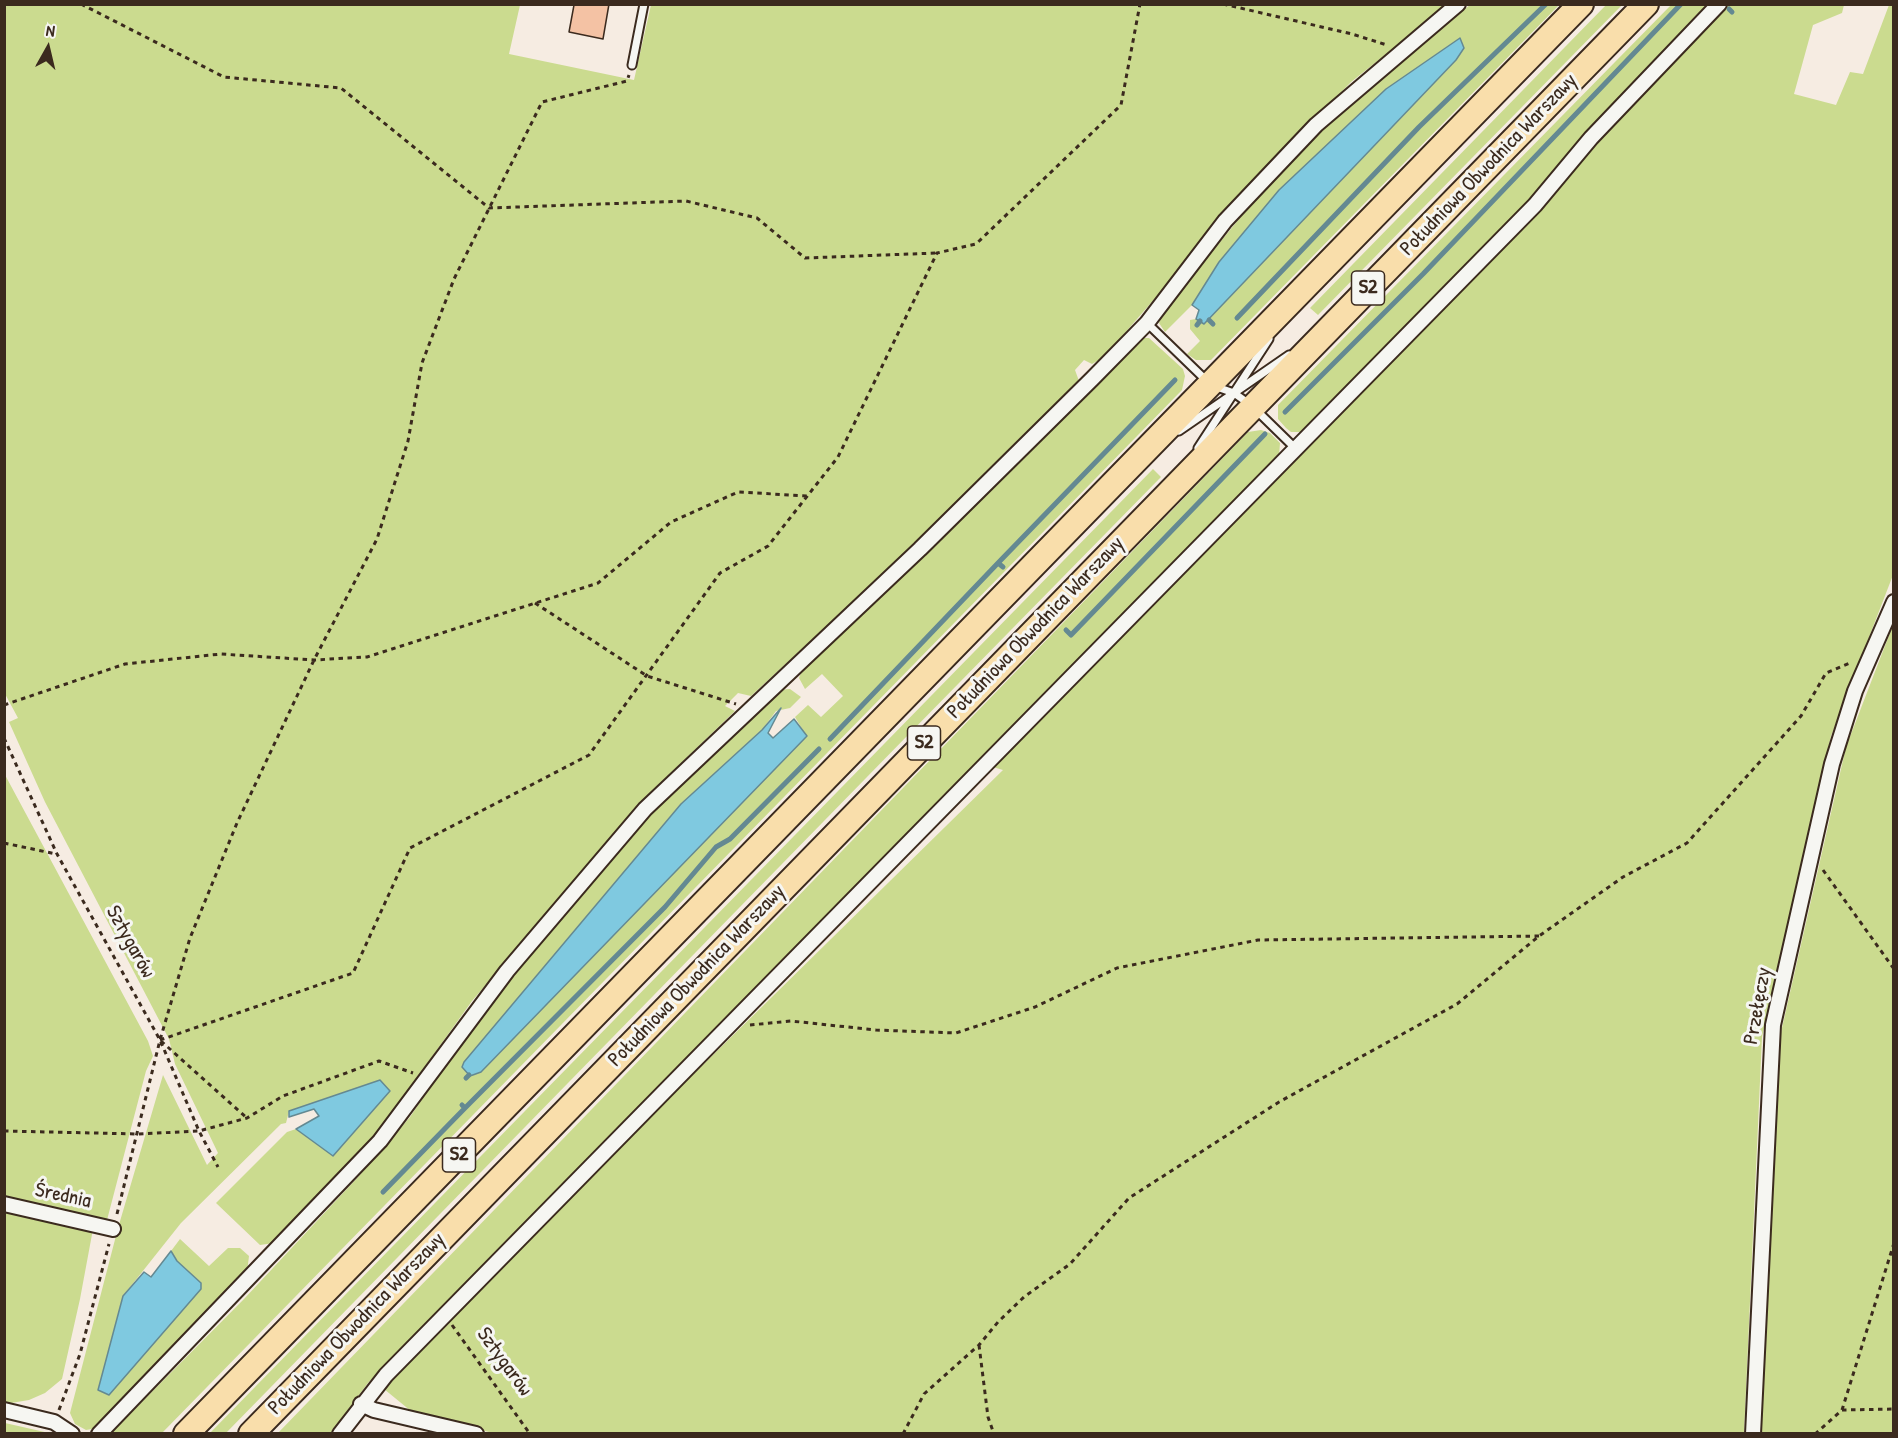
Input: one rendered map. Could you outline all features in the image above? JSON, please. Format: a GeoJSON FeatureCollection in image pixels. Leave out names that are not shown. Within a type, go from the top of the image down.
{"type":"FeatureCollection","features":[{"type":"Feature","properties":{"kind":"highway","name":"S2"},"geometry":{"type":"LineString","coordinates":[[186,1434],[1581,4]]}},
{"type":"Feature","properties":{"kind":"highway","name":"Południowa Obwodnica Warszawy"},"geometry":{"type":"LineString","coordinates":[[251,1434],[1172,488],[1243,399],[1330,326],[1646,4]]}},
{"type":"Feature","properties":{"kind":"street"},"geometry":{"type":"LineString","coordinates":[[99,1434],[380,1141],[507,972],[645,809],[1031,441],[1147,323],[1233,213],[1316,124],[1458,4]]}},
{"type":"Feature","properties":{"kind":"street"},"geometry":{"type":"LineString","coordinates":[[340,1434],[361,1404],[444,1314],[1535,205],[1591,138],[1719,4]]}},
{"type":"Feature","properties":{"kind":"street","name":"Przełęczy"},"geometry":{"type":"LineString","coordinates":[[1753,1434],[1773,1025],[1832,764],[1855,691],[1893,603]]}},
{"type":"Feature","properties":{"kind":"street","name":"Średnia"},"geometry":{"type":"LineString","coordinates":[[4,1204],[113,1229]]}},
{"type":"Feature","properties":{"kind":"street"},"geometry":{"type":"LineString","coordinates":[[361,1404],[374,1410],[476,1434]]}},
{"type":"Feature","properties":{"kind":"street"},"geometry":{"type":"LineString","coordinates":[[4,1410],[54,1422],[72,1434]]}},
{"type":"Feature","properties":{"kind":"lane"},"geometry":{"type":"LineString","coordinates":[[632,65],[644,4]]}},
{"type":"Feature","properties":{"kind":"lane"},"geometry":{"type":"LineString","coordinates":[[1140,458],[1243,399],[1296,296]]}},
{"type":"Feature","properties":{"kind":"lane"},"geometry":{"type":"LineString","coordinates":[[1147,323],[1210,385],[1243,399],[1296,449]]}},
{"type":"Feature","properties":{"kind":"path"},"geometry":{"type":"LineString","coordinates":[[81,4],[224,77],[341,88],[489,208],[686,201],[757,218],[805,258],[937,253],[976,244],[1121,105],[1140,4]]}},
{"type":"Feature","properties":{"kind":"path"},"geometry":{"type":"LineString","coordinates":[[1223,4],[1352,34],[1400,51]]}},
{"type":"Feature","properties":{"kind":"path"},"geometry":{"type":"LineString","coordinates":[[54,1422],[80,1354],[138,1134],[160,1040],[190,938],[237,822],[314,660],[377,539],[408,441],[422,363],[454,279],[542,102],[627,81],[632,65]]}},
{"type":"Feature","properties":{"kind":"path"},"geometry":{"type":"LineString","coordinates":[[160,1040],[353,973],[410,849],[589,755],[720,573],[768,546],[838,457],[937,253]]}},
{"type":"Feature","properties":{"kind":"path"},"geometry":{"type":"LineString","coordinates":[[4,705],[125,664],[220,654],[314,660],[367,657],[598,583],[671,522],[738,492],[808,496]]}},
{"type":"Feature","properties":{"kind":"path"},"geometry":{"type":"LineString","coordinates":[[536,603],[647,676],[750,708]]}},
{"type":"Feature","properties":{"kind":"path"},"geometry":{"type":"LineString","coordinates":[[903,1434],[924,1394],[980,1345],[998,1322],[1024,1298],[1070,1263],[1129,1198],[1279,1102],[1457,1004],[1539,936],[1623,877],[1687,843],[1801,716],[1826,673],[1873,653]]}},
{"type":"Feature","properties":{"kind":"path","name":"Sztygarów"},"geometry":{"type":"LineString","coordinates":[[4,738],[57,854],[160,1040],[199,1131],[218,1167]]}},
{"type":"Feature","properties":{"kind":"path"},"geometry":{"type":"LineString","coordinates":[[4,843],[57,854]]}},
{"type":"Feature","properties":{"kind":"path"},"geometry":{"type":"LineString","coordinates":[[1812,854],[1893,969]]}},
{"type":"Feature","properties":{"kind":"path"},"geometry":{"type":"LineString","coordinates":[[727,1028],[792,1021],[876,1030],[956,1033],[1035,1007],[1117,968],[1258,940],[1539,936]]}},
{"type":"Feature","properties":{"kind":"path"},"geometry":{"type":"LineString","coordinates":[[160,1040],[247,1118]]}},
{"type":"Feature","properties":{"kind":"path"},"geometry":{"type":"LineString","coordinates":[[4,1131],[138,1134],[199,1131],[247,1118],[283,1096],[379,1061],[428,1078]]}},
{"type":"Feature","properties":{"kind":"path"},"geometry":{"type":"LineString","coordinates":[[1815,1434],[1842,1410],[1893,1243]]}},
{"type":"Feature","properties":{"kind":"path","name":"Sztygarów"},"geometry":{"type":"LineString","coordinates":[[444,1314],[530,1434]]}},
{"type":"Feature","properties":{"kind":"path"},"geometry":{"type":"LineString","coordinates":[[980,1345],[988,1417],[994,1434]]}},
{"type":"Feature","properties":{"kind":"path"},"geometry":{"type":"LineString","coordinates":[[1842,1410],[1893,1409]]}},
{"type":"Feature","properties":{"kind":"green space"},"geometry":{"type":"Polygon","coordinates":[[[1607,4],[1622,5],[1318,315],[1310,308],[1607,4]]]}},
{"type":"Feature","properties":{"kind":"green space"},"geometry":{"type":"Polygon","coordinates":[[[4,5],[520,5],[509,54],[634,80],[651,5],[1448,5],[1351,82],[1269,167],[1104,357],[1092,364],[1084,360],[1075,370],[1079,381],[995,470],[751,696],[738,693],[725,706],[735,711],[652,791],[472,1001],[375,1136],[274,1243],[260,1245],[216,1203],[287,1132],[296,1129],[333,1155],[390,1091],[380,1080],[289,1111],[286,1123],[281,1124],[181,1223],[123,1296],[121,1309],[201,1283],[177,1261],[171,1251],[180,1239],[209,1266],[228,1248],[240,1248],[249,1256],[247,1272],[92,1429],[86,1430],[75,1424],[70,1413],[118,1228],[163,1075],[207,1165],[218,1153],[175,1064],[169,1039],[45,802],[9,722],[18,718],[4,692],[4,5]]]}},
{"type":"Feature","properties":{"kind":"green space"},"geometry":{"type":"Polygon","coordinates":[[[1470,5],[1559,5],[1211,360],[1196,360],[1187,354],[1200,341],[1190,329],[1190,320],[1196,319],[1204,324],[1456,60],[1219,262],[1192,305],[1165,332],[1159,323],[1162,312],[1285,167],[1382,72],[1470,5]]]}},
{"type":"Feature","properties":{"kind":"green space"},"geometry":{"type":"Polygon","coordinates":[[[1671,5],[1709,5],[1589,132],[1522,210],[1303,432],[1291,432],[1286,428],[1278,419],[1278,405],[1671,5]]]}},
{"type":"Feature","properties":{"kind":"green space"},"geometry":{"type":"Polygon","coordinates":[[[1727,5],[1844,5],[1842,13],[1813,25],[1794,94],[1836,105],[1850,72],[1863,74],[1889,5],[1893,5],[1893,575],[1831,736],[1762,1037],[1744,1433],[498,1434],[417,1416],[384,1389],[603,1163],[1003,770],[993,767],[1547,201],[1584,157],[1727,5]]]}},
{"type":"Feature","properties":{"kind":"green space"},"geometry":{"type":"Polygon","coordinates":[[[1139,338],[1149,338],[1183,369],[1185,376],[1182,390],[162,1433],[110,1434],[244,1299],[358,1177],[410,1117],[472,1024],[664,796],[777,690],[790,689],[801,697],[790,708],[776,711],[762,730],[681,804],[462,1067],[481,1072],[806,736],[795,717],[808,705],[821,717],[843,696],[822,674],[805,689],[799,678],[804,665],[1013,469],[1139,338]]]}},
{"type":"Feature","properties":{"kind":"green space"},"geometry":{"type":"Polygon","coordinates":[[[1261,430],[1270,433],[1280,443],[1279,456],[409,1340],[368,1383],[331,1433],[277,1434],[1248,432],[1261,430]]]}},
{"type":"Feature","properties":{"kind":"green space"},"geometry":{"type":"Polygon","coordinates":[[[1153,469],[1161,477],[226,1433],[210,1433],[1153,469]]]}},
{"type":"Feature","properties":{"kind":"green space"},"geometry":{"type":"Polygon","coordinates":[[[1893,625],[1893,1433],[1760,1434],[1779,1041],[1846,747],[1893,625]]]}},
{"type":"Feature","properties":{"kind":"green space"},"geometry":{"type":"Polygon","coordinates":[[[4,773],[148,1041],[153,1056],[146,1071],[107,1220],[5,1199],[4,773]]]}},
{"type":"Feature","properties":{"kind":"green space"},"geometry":{"type":"Polygon","coordinates":[[[5,1210],[93,1229],[62,1379],[45,1393],[29,1400],[11,1403],[5,1402],[5,1210]]]}},
{"type":"Feature","properties":{"kind":"green space"},"geometry":{"type":"Polygon","coordinates":[[[5,1423],[49,1433],[5,1433],[5,1423]]]}},
{"type":"Feature","properties":{"kind":"water"},"geometry":{"type":"Polygon","coordinates":[[[1460,38],[1464,48],[1456,60],[1204,324],[1196,319],[1199,310],[1192,305],[1219,262],[1279,190],[1386,89],[1460,38]]]}},
{"type":"Feature","properties":{"kind":"water"},"geometry":{"type":"Polygon","coordinates":[[[781,708],[768,733],[773,738],[794,719],[807,736],[481,1072],[470,1076],[462,1067],[464,1062],[681,804],[762,730],[781,708]]]}},
{"type":"Feature","properties":{"kind":"water"},"geometry":{"type":"Polygon","coordinates":[[[380,1080],[390,1091],[333,1156],[296,1129],[319,1116],[314,1109],[289,1117],[289,1111],[380,1080]]]}},
{"type":"Feature","properties":{"kind":"water"},"geometry":{"type":"Polygon","coordinates":[[[171,1251],[177,1261],[201,1283],[201,1289],[109,1395],[98,1390],[123,1296],[144,1272],[151,1277],[171,1251]]]}},
{"type":"Feature","properties":{"kind":"building"},"geometry":{"type":"Polygon","coordinates":[[[572,4],[609,4],[603,39],[569,32],[574,5],[572,4]]]}},
{"type":"Feature","properties":{"kind":"waterway"},"geometry":{"type":"LineString","coordinates":[[1237,318],[1419,127],[1546,4]]}},
{"type":"Feature","properties":{"kind":"waterway"},"geometry":{"type":"LineString","coordinates":[[1285,412],[1423,274],[1681,4]]}},
{"type":"Feature","properties":{"kind":"waterway"},"geometry":{"type":"LineString","coordinates":[[1729,9],[1732,12]]}},
{"type":"Feature","properties":{"kind":"waterway"},"geometry":{"type":"LineString","coordinates":[[1209,320],[1213,324]]}},
{"type":"Feature","properties":{"kind":"waterway"},"geometry":{"type":"LineString","coordinates":[[1197,325],[1200,321]]}},
{"type":"Feature","properties":{"kind":"waterway"},"geometry":{"type":"LineString","coordinates":[[998,563],[1175,380]]}},
{"type":"Feature","properties":{"kind":"waterway"},"geometry":{"type":"LineString","coordinates":[[1066,630],[1071,635],[1265,434]]}},
{"type":"Feature","properties":{"kind":"waterway"},"geometry":{"type":"LineString","coordinates":[[830,739],[998,563],[1003,567]]}},
{"type":"Feature","properties":{"kind":"waterway"},"geometry":{"type":"LineString","coordinates":[[465,1108],[665,907],[716,847],[730,839],[819,749]]}},
{"type":"Feature","properties":{"kind":"waterway"},"geometry":{"type":"LineString","coordinates":[[466,1078],[469,1075]]}},
{"type":"Feature","properties":{"kind":"waterway"},"geometry":{"type":"LineString","coordinates":[[383,1192],[465,1108],[462,1105]]}}]}
